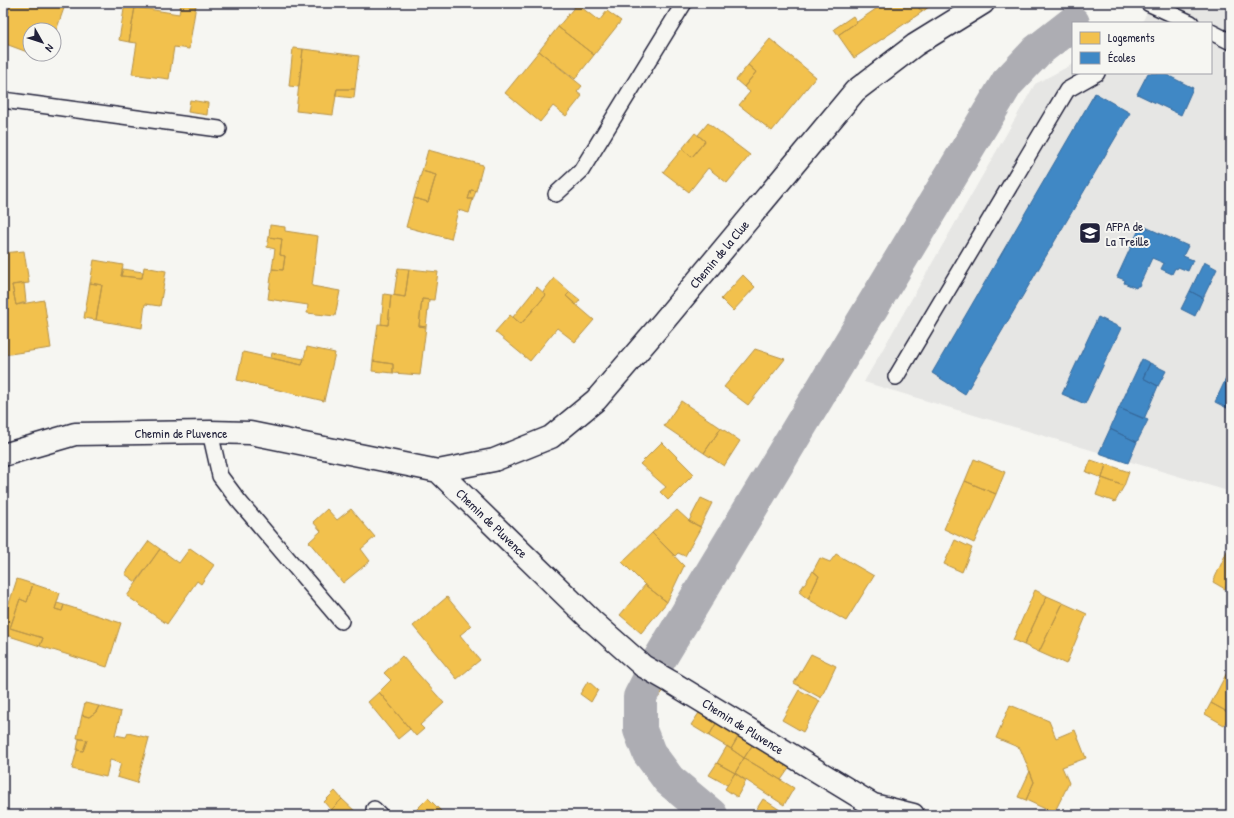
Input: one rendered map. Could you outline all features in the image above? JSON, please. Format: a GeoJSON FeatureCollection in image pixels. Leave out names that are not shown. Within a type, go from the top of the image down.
{"type":"FeatureCollection","features":[{"type":"Feature","properties":{"kind":"street","name":"Chemin de la Clue"},"geometry":{"type":"LineString","coordinates":[[438,471],[494,460],[551,437],[596,400],[663,322],[854,91],[915,45],[983,3]]}},
{"type":"Feature","properties":{"kind":"street","name":"Chemin de Pluvence"},"geometry":{"type":"LineString","coordinates":[[3,455],[74,434],[210,432],[250,434],[438,471],[591,620],[643,666],[873,805],[913,815]]}},
{"type":"Feature","properties":{"kind":"lane"},"geometry":{"type":"LineString","coordinates":[[556,194],[581,171],[684,3]]}},
{"type":"Feature","properties":{"kind":"lane"},"geometry":{"type":"LineString","coordinates":[[1148,3],[1164,17],[1186,22]]}},
{"type":"Feature","properties":{"kind":"lane"},"geometry":{"type":"LineString","coordinates":[[1212,32],[1231,42]]}},
{"type":"Feature","properties":{"kind":"lane"},"geometry":{"type":"LineString","coordinates":[[896,377],[1067,90],[1095,74]]}},
{"type":"Feature","properties":{"kind":"lane"},"geometry":{"type":"LineString","coordinates":[[3,100],[218,130]]}},
{"type":"Feature","properties":{"kind":"lane"},"geometry":{"type":"LineString","coordinates":[[210,432],[220,476],[238,500],[341,621]]}},
{"type":"Feature","properties":{"kind":"shaded area","name":"AFPA de La Treille"},"geometry":{"type":"Polygon","coordinates":[[[1151,3],[1231,3],[1231,492],[864,382],[1035,84],[1072,65],[1072,74],[1212,74],[1212,22],[1142,22],[1151,3]]]}},
{"type":"Feature","properties":{"kind":"building: Logements"},"geometry":{"type":"Polygon","coordinates":[[[3,3],[31,3],[40,6],[41,3],[52,3],[64,8],[59,22],[22,22],[22,50],[3,43],[3,26],[9,11],[3,9],[3,3]]]}},
{"type":"Feature","properties":{"kind":"building: Logements"},"geometry":{"type":"Polygon","coordinates":[[[125,3],[144,3],[143,8],[135,7],[129,42],[119,40],[125,3]]]}},
{"type":"Feature","properties":{"kind":"building: Logements"},"geometry":{"type":"Polygon","coordinates":[[[181,3],[196,5],[189,49],[174,47],[169,79],[132,74],[137,43],[129,42],[135,7],[179,14],[181,3]]]}},
{"type":"Feature","properties":{"kind":"building: Logements"},"geometry":{"type":"Polygon","coordinates":[[[890,3],[915,3],[922,12],[854,58],[838,35],[883,4],[885,6],[890,3]]]}},
{"type":"Feature","properties":{"kind":"building: Logements"},"geometry":{"type":"Polygon","coordinates":[[[915,3],[934,3],[922,12],[915,3]]]}},
{"type":"Feature","properties":{"kind":"building: Logements"},"geometry":{"type":"Polygon","coordinates":[[[577,4],[599,21],[607,11],[621,21],[594,55],[558,27],[577,4]]]}},
{"type":"Feature","properties":{"kind":"building: Logements"},"geometry":{"type":"Polygon","coordinates":[[[853,16],[857,22],[838,35],[834,29],[853,16]]]}},
{"type":"Feature","properties":{"kind":"building: Logements"},"geometry":{"type":"Polygon","coordinates":[[[558,27],[594,55],[575,79],[539,51],[558,27]]]}},
{"type":"Feature","properties":{"kind":"building: Logements"},"geometry":{"type":"Polygon","coordinates":[[[770,39],[816,77],[772,131],[739,105],[750,92],[744,87],[756,72],[748,65],[770,39]]]}},
{"type":"Feature","properties":{"kind":"building: Logements"},"geometry":{"type":"Polygon","coordinates":[[[293,48],[303,49],[299,87],[289,86],[293,48]]]}},
{"type":"Feature","properties":{"kind":"building: Logements"},"geometry":{"type":"Polygon","coordinates":[[[303,49],[359,56],[355,89],[337,89],[333,115],[296,111],[303,49]]]}},
{"type":"Feature","properties":{"kind":"building: Logements"},"geometry":{"type":"Polygon","coordinates":[[[539,51],[582,86],[577,92],[582,96],[566,116],[553,106],[540,122],[505,93],[539,51]]]}},
{"type":"Feature","properties":{"kind":"building: Logements"},"geometry":{"type":"Polygon","coordinates":[[[748,65],[756,72],[744,87],[736,80],[748,65]]]}},
{"type":"Feature","properties":{"kind":"building: Logements"},"geometry":{"type":"Polygon","coordinates":[[[337,89],[355,89],[354,98],[335,96],[337,89]]]}},
{"type":"Feature","properties":{"kind":"building: Logements"},"geometry":{"type":"Polygon","coordinates":[[[190,100],[208,103],[207,115],[188,112],[190,100]]]}},
{"type":"Feature","properties":{"kind":"building: Logements"},"geometry":{"type":"Polygon","coordinates":[[[708,123],[750,155],[727,183],[708,168],[689,192],[663,172],[682,149],[692,157],[705,141],[698,135],[708,123]]]}},
{"type":"Feature","properties":{"kind":"building: Logements"},"geometry":{"type":"Polygon","coordinates":[[[695,133],[705,141],[692,157],[682,149],[695,133]]]}},
{"type":"Feature","properties":{"kind":"building: Logements"},"geometry":{"type":"Polygon","coordinates":[[[428,150],[483,165],[476,191],[471,190],[468,199],[473,199],[469,213],[458,210],[451,239],[406,227],[414,198],[428,202],[436,175],[422,171],[428,150]]]}},
{"type":"Feature","properties":{"kind":"building: Logements"},"geometry":{"type":"Polygon","coordinates":[[[422,171],[436,175],[428,202],[414,198],[422,171]]]}},
{"type":"Feature","properties":{"kind":"building: Logements"},"geometry":{"type":"Polygon","coordinates":[[[471,190],[476,191],[473,199],[468,199],[471,190]]]}},
{"type":"Feature","properties":{"kind":"building: Logements"},"geometry":{"type":"Polygon","coordinates":[[[270,225],[285,227],[285,231],[318,236],[312,286],[340,291],[335,316],[307,313],[308,305],[268,299],[272,269],[283,270],[285,256],[280,255],[282,239],[269,237],[270,225]]]}},
{"type":"Feature","properties":{"kind":"building: Logements"},"geometry":{"type":"Polygon","coordinates":[[[269,237],[282,239],[280,255],[285,256],[283,270],[272,269],[275,249],[267,247],[269,237]]]}},
{"type":"Feature","properties":{"kind":"building: Logements"},"geometry":{"type":"Polygon","coordinates":[[[24,251],[29,283],[12,285],[16,305],[44,300],[51,348],[3,355],[3,253],[24,251]]]}},
{"type":"Feature","properties":{"kind":"building: Logements"},"geometry":{"type":"Polygon","coordinates":[[[94,260],[123,265],[121,276],[142,278],[144,267],[166,271],[160,306],[145,304],[142,328],[96,320],[102,285],[90,283],[94,260]]]}},
{"type":"Feature","properties":{"kind":"building: Logements"},"geometry":{"type":"Polygon","coordinates":[[[398,268],[409,269],[405,297],[394,295],[398,268]]]}},
{"type":"Feature","properties":{"kind":"building: Logements"},"geometry":{"type":"Polygon","coordinates":[[[123,269],[143,272],[142,278],[121,276],[123,269]]]}},
{"type":"Feature","properties":{"kind":"building: Logements"},"geometry":{"type":"Polygon","coordinates":[[[409,269],[438,272],[434,300],[422,299],[419,326],[426,327],[420,375],[393,373],[393,364],[373,361],[378,324],[388,325],[391,295],[405,297],[409,269]]]}},
{"type":"Feature","properties":{"kind":"building: Logements"},"geometry":{"type":"Polygon","coordinates":[[[743,275],[755,287],[733,311],[721,299],[743,275]]]}},
{"type":"Feature","properties":{"kind":"building: Logements"},"geometry":{"type":"Polygon","coordinates":[[[554,278],[570,292],[566,296],[594,320],[575,342],[557,328],[530,361],[495,332],[510,315],[521,324],[546,295],[543,292],[554,278]]]}},
{"type":"Feature","properties":{"kind":"building: Logements"},"geometry":{"type":"Polygon","coordinates":[[[24,283],[26,302],[16,305],[12,285],[24,283]]]}},
{"type":"Feature","properties":{"kind":"building: Logements"},"geometry":{"type":"Polygon","coordinates":[[[90,283],[102,285],[96,320],[84,318],[90,283]]]}},
{"type":"Feature","properties":{"kind":"building: Logements"},"geometry":{"type":"Polygon","coordinates":[[[537,287],[546,295],[521,324],[513,317],[537,287]]]}},
{"type":"Feature","properties":{"kind":"building: Logements"},"geometry":{"type":"Polygon","coordinates":[[[570,292],[580,300],[576,305],[566,296],[570,292]]]}},
{"type":"Feature","properties":{"kind":"building: Logements"},"geometry":{"type":"Polygon","coordinates":[[[384,294],[391,295],[388,325],[381,324],[384,294]]]}},
{"type":"Feature","properties":{"kind":"building: Logements"},"geometry":{"type":"Polygon","coordinates":[[[422,299],[429,300],[426,327],[419,326],[422,299]]]}},
{"type":"Feature","properties":{"kind":"building: Logements"},"geometry":{"type":"Polygon","coordinates":[[[307,347],[335,353],[324,401],[237,380],[243,352],[302,365],[307,347]]]}},
{"type":"Feature","properties":{"kind":"building: Logements"},"geometry":{"type":"Polygon","coordinates":[[[755,349],[785,359],[748,405],[724,387],[755,349]]]}},
{"type":"Feature","properties":{"kind":"building: Logements"},"geometry":{"type":"Polygon","coordinates":[[[272,353],[304,359],[302,365],[271,358],[272,353]]]}},
{"type":"Feature","properties":{"kind":"building: Logements"},"geometry":{"type":"Polygon","coordinates":[[[373,361],[393,364],[393,373],[372,371],[373,361]]]}},
{"type":"Feature","properties":{"kind":"building: Logements"},"geometry":{"type":"Polygon","coordinates":[[[681,401],[721,428],[704,453],[664,426],[681,401]]]}},
{"type":"Feature","properties":{"kind":"building: Logements"},"geometry":{"type":"Polygon","coordinates":[[[721,428],[740,441],[724,466],[704,453],[721,428]]]}},
{"type":"Feature","properties":{"kind":"building: Logements"},"geometry":{"type":"Polygon","coordinates":[[[662,442],[694,474],[668,500],[660,492],[666,487],[640,464],[662,442]]]}},
{"type":"Feature","properties":{"kind":"building: Logements"},"geometry":{"type":"Polygon","coordinates":[[[974,459],[1005,472],[996,494],[965,481],[974,459]]]}},
{"type":"Feature","properties":{"kind":"building: Logements"},"geometry":{"type":"Polygon","coordinates":[[[1091,460],[1106,465],[1102,478],[1086,472],[1091,460]]]}},
{"type":"Feature","properties":{"kind":"building: Logements"},"geometry":{"type":"Polygon","coordinates":[[[1106,464],[1129,472],[1124,486],[1102,478],[1106,464]]]}},
{"type":"Feature","properties":{"kind":"building: Logements"},"geometry":{"type":"Polygon","coordinates":[[[1102,478],[1124,486],[1115,502],[1096,495],[1102,478]]]}},
{"type":"Feature","properties":{"kind":"building: Logements"},"geometry":{"type":"Polygon","coordinates":[[[965,481],[996,494],[974,543],[944,529],[965,481]]]}},
{"type":"Feature","properties":{"kind":"building: Logements"},"geometry":{"type":"Polygon","coordinates":[[[701,498],[712,503],[700,527],[689,521],[701,498]]]}},
{"type":"Feature","properties":{"kind":"building: Logements"},"geometry":{"type":"Polygon","coordinates":[[[327,509],[337,520],[351,509],[375,537],[361,549],[370,561],[343,583],[309,542],[321,531],[313,522],[327,509]]]}},
{"type":"Feature","properties":{"kind":"building: Logements"},"geometry":{"type":"Polygon","coordinates":[[[677,510],[689,521],[701,527],[685,556],[678,553],[675,556],[652,533],[677,510]]]}},
{"type":"Feature","properties":{"kind":"building: Logements"},"geometry":{"type":"Polygon","coordinates":[[[652,533],[684,566],[667,602],[645,585],[622,562],[652,533]]]}},
{"type":"Feature","properties":{"kind":"building: Logements"},"geometry":{"type":"Polygon","coordinates":[[[955,540],[972,548],[962,572],[944,564],[955,540]]]}},
{"type":"Feature","properties":{"kind":"building: Logements"},"geometry":{"type":"Polygon","coordinates":[[[149,541],[160,549],[136,582],[125,574],[149,541]]]}},
{"type":"Feature","properties":{"kind":"building: Logements"},"geometry":{"type":"Polygon","coordinates":[[[190,548],[214,565],[201,584],[197,581],[167,624],[127,596],[160,549],[179,563],[190,548]]]}},
{"type":"Feature","properties":{"kind":"building: Logements"},"geometry":{"type":"Polygon","coordinates":[[[1227,551],[1231,552],[1231,577],[1225,589],[1213,582],[1227,551]]]}},
{"type":"Feature","properties":{"kind":"building: Logements"},"geometry":{"type":"Polygon","coordinates":[[[836,554],[874,576],[846,621],[808,599],[819,576],[813,571],[820,558],[830,562],[836,554]]]}},
{"type":"Feature","properties":{"kind":"building: Logements"},"geometry":{"type":"Polygon","coordinates":[[[813,571],[819,576],[808,599],[799,592],[813,571]]]}},
{"type":"Feature","properties":{"kind":"building: Logements"},"geometry":{"type":"Polygon","coordinates":[[[17,579],[33,584],[27,602],[20,599],[10,628],[43,638],[40,646],[3,634],[3,622],[17,579]]]}},
{"type":"Feature","properties":{"kind":"building: Logements"},"geometry":{"type":"Polygon","coordinates":[[[33,584],[60,593],[55,609],[62,611],[64,605],[121,623],[107,667],[40,646],[43,638],[10,628],[20,599],[27,602],[33,584]]]}},
{"type":"Feature","properties":{"kind":"building: Logements"},"geometry":{"type":"Polygon","coordinates":[[[645,585],[667,602],[641,633],[620,615],[645,585]]]}},
{"type":"Feature","properties":{"kind":"building: Logements"},"geometry":{"type":"Polygon","coordinates":[[[1035,590],[1047,596],[1024,645],[1013,640],[1035,590]]]}},
{"type":"Feature","properties":{"kind":"building: Logements"},"geometry":{"type":"Polygon","coordinates":[[[1047,596],[1063,603],[1039,652],[1024,645],[1047,596]]]}},
{"type":"Feature","properties":{"kind":"building: Logements"},"geometry":{"type":"Polygon","coordinates":[[[447,597],[471,626],[460,635],[480,660],[457,679],[413,626],[447,597]]]}},
{"type":"Feature","properties":{"kind":"building: Logements"},"geometry":{"type":"Polygon","coordinates":[[[57,603],[64,605],[62,611],[55,609],[57,603]]]}},
{"type":"Feature","properties":{"kind":"building: Logements"},"geometry":{"type":"Polygon","coordinates":[[[1063,603],[1087,614],[1066,664],[1039,652],[1063,603]]]}},
{"type":"Feature","properties":{"kind":"building: Logements"},"geometry":{"type":"Polygon","coordinates":[[[811,654],[836,666],[821,698],[794,683],[811,654]]]}},
{"type":"Feature","properties":{"kind":"building: Logements"},"geometry":{"type":"Polygon","coordinates":[[[402,656],[444,703],[420,725],[424,729],[416,736],[379,692],[391,680],[384,673],[402,656]]]}},
{"type":"Feature","properties":{"kind":"building: Logements"},"geometry":{"type":"Polygon","coordinates":[[[1231,665],[1231,714],[1211,703],[1231,665]]]}},
{"type":"Feature","properties":{"kind":"building: Logements"},"geometry":{"type":"Polygon","coordinates":[[[588,681],[598,690],[591,702],[580,694],[588,681]]]}},
{"type":"Feature","properties":{"kind":"building: Logements"},"geometry":{"type":"Polygon","coordinates":[[[657,684],[665,689],[658,698],[652,693],[657,684]]]}},
{"type":"Feature","properties":{"kind":"building: Logements"},"geometry":{"type":"Polygon","coordinates":[[[799,690],[820,701],[803,732],[782,720],[799,690]]]}},
{"type":"Feature","properties":{"kind":"building: Logements"},"geometry":{"type":"Polygon","coordinates":[[[379,692],[410,729],[398,739],[368,702],[379,692]]]}},
{"type":"Feature","properties":{"kind":"building: Logements"},"geometry":{"type":"Polygon","coordinates":[[[85,703],[99,706],[96,712],[89,717],[82,715],[85,703]]]}},
{"type":"Feature","properties":{"kind":"building: Logements"},"geometry":{"type":"Polygon","coordinates":[[[1211,703],[1231,714],[1231,719],[1228,718],[1224,725],[1205,714],[1211,703]]]}},
{"type":"Feature","properties":{"kind":"building: Logements"},"geometry":{"type":"Polygon","coordinates":[[[1010,705],[1049,721],[1056,738],[1075,730],[1086,758],[1062,767],[1069,783],[1054,813],[1026,800],[1034,782],[1020,748],[996,738],[1010,705]]]}},
{"type":"Feature","properties":{"kind":"building: Logements"},"geometry":{"type":"Polygon","coordinates":[[[99,706],[121,712],[115,735],[126,737],[128,733],[149,738],[137,783],[117,777],[121,763],[110,760],[106,777],[72,769],[77,750],[83,751],[87,740],[77,738],[82,715],[89,717],[96,712],[99,706]]]}},
{"type":"Feature","properties":{"kind":"building: Logements"},"geometry":{"type":"Polygon","coordinates":[[[701,710],[718,720],[709,736],[691,725],[701,710]]]}},
{"type":"Feature","properties":{"kind":"building: Logements"},"geometry":{"type":"Polygon","coordinates":[[[718,720],[741,732],[731,749],[709,736],[718,720]]]}},
{"type":"Feature","properties":{"kind":"building: Logements"},"geometry":{"type":"Polygon","coordinates":[[[741,732],[755,741],[744,758],[731,749],[741,732]]]}},
{"type":"Feature","properties":{"kind":"building: Logements"},"geometry":{"type":"Polygon","coordinates":[[[79,739],[87,740],[83,751],[77,750],[79,739]]]}},
{"type":"Feature","properties":{"kind":"building: Logements"},"geometry":{"type":"Polygon","coordinates":[[[755,741],[790,767],[781,780],[744,758],[755,741]]]}},
{"type":"Feature","properties":{"kind":"building: Logements"},"geometry":{"type":"Polygon","coordinates":[[[727,746],[744,758],[735,773],[717,763],[727,746]]]}},
{"type":"Feature","properties":{"kind":"building: Logements"},"geometry":{"type":"Polygon","coordinates":[[[744,758],[794,788],[784,805],[735,773],[744,758]]]}},
{"type":"Feature","properties":{"kind":"building: Logements"},"geometry":{"type":"Polygon","coordinates":[[[717,763],[735,773],[727,785],[709,775],[717,763]]]}},
{"type":"Feature","properties":{"kind":"building: Logements"},"geometry":{"type":"Polygon","coordinates":[[[1030,771],[1034,782],[1026,800],[1018,797],[1030,771]]]}},
{"type":"Feature","properties":{"kind":"building: Logements"},"geometry":{"type":"Polygon","coordinates":[[[735,773],[746,781],[737,797],[725,789],[735,773]]]}},
{"type":"Feature","properties":{"kind":"building: Logements"},"geometry":{"type":"Polygon","coordinates":[[[335,791],[342,799],[331,810],[324,802],[335,791]]]}},
{"type":"Feature","properties":{"kind":"building: Logements"},"geometry":{"type":"Polygon","coordinates":[[[428,798],[445,815],[411,815],[428,798]]]}},
{"type":"Feature","properties":{"kind":"building: Logements"},"geometry":{"type":"Polygon","coordinates":[[[342,799],[359,815],[330,815],[328,813],[342,799]]]}},
{"type":"Feature","properties":{"kind":"building: Logements"},"geometry":{"type":"Polygon","coordinates":[[[763,799],[780,810],[778,815],[757,815],[754,813],[763,799]]]}},
{"type":"Feature","properties":{"kind":"building: Écoles"},"geometry":{"type":"Polygon","coordinates":[[[1147,74],[1165,74],[1193,88],[1181,115],[1137,94],[1147,74]]]}},
{"type":"Feature","properties":{"kind":"building: Écoles"},"geometry":{"type":"Polygon","coordinates":[[[1095,93],[1130,113],[965,394],[932,373],[1095,93]]]}},
{"type":"Feature","properties":{"kind":"building: Écoles"},"geometry":{"type":"Polygon","coordinates":[[[1141,225],[1188,246],[1183,256],[1193,260],[1188,271],[1178,267],[1177,269],[1175,268],[1172,274],[1161,269],[1164,263],[1152,258],[1139,286],[1136,288],[1124,283],[1125,280],[1117,277],[1141,225]]]}},
{"type":"Feature","properties":{"kind":"building: Écoles"},"geometry":{"type":"Polygon","coordinates":[[[1204,262],[1217,269],[1203,298],[1190,291],[1204,262]]]}},
{"type":"Feature","properties":{"kind":"building: Écoles"},"geometry":{"type":"Polygon","coordinates":[[[1190,291],[1203,298],[1195,316],[1181,309],[1190,291]]]}},
{"type":"Feature","properties":{"kind":"building: Écoles"},"geometry":{"type":"Polygon","coordinates":[[[1098,317],[1121,328],[1085,404],[1062,394],[1098,317]]]}},
{"type":"Feature","properties":{"kind":"building: Écoles"},"geometry":{"type":"Polygon","coordinates":[[[1142,359],[1150,363],[1143,378],[1158,386],[1144,419],[1119,408],[1142,359]]]}},
{"type":"Feature","properties":{"kind":"building: Écoles"},"geometry":{"type":"Polygon","coordinates":[[[1150,363],[1166,371],[1158,386],[1143,378],[1150,363]]]}},
{"type":"Feature","properties":{"kind":"building: Écoles"},"geometry":{"type":"Polygon","coordinates":[[[1231,368],[1231,410],[1215,402],[1231,368]]]}},
{"type":"Feature","properties":{"kind":"building: Écoles"},"geometry":{"type":"Polygon","coordinates":[[[1119,408],[1148,420],[1137,442],[1110,429],[1119,408]]]}},
{"type":"Feature","properties":{"kind":"building: Écoles"},"geometry":{"type":"Polygon","coordinates":[[[1110,429],[1137,442],[1128,463],[1099,453],[1110,429]]]}},
{"type":"Feature","properties":{"kind":"waterway"},"geometry":{"type":"LineString","coordinates":[[711,815],[669,780],[649,753],[640,730],[640,697],[659,660],[1007,83],[1037,51],[1072,24]]}},
{"type":"Feature","properties":{"kind":"place","name":"AFPA de La Treille"},"geometry":{"type":"Point","coordinates":[1090,233]}}]}
